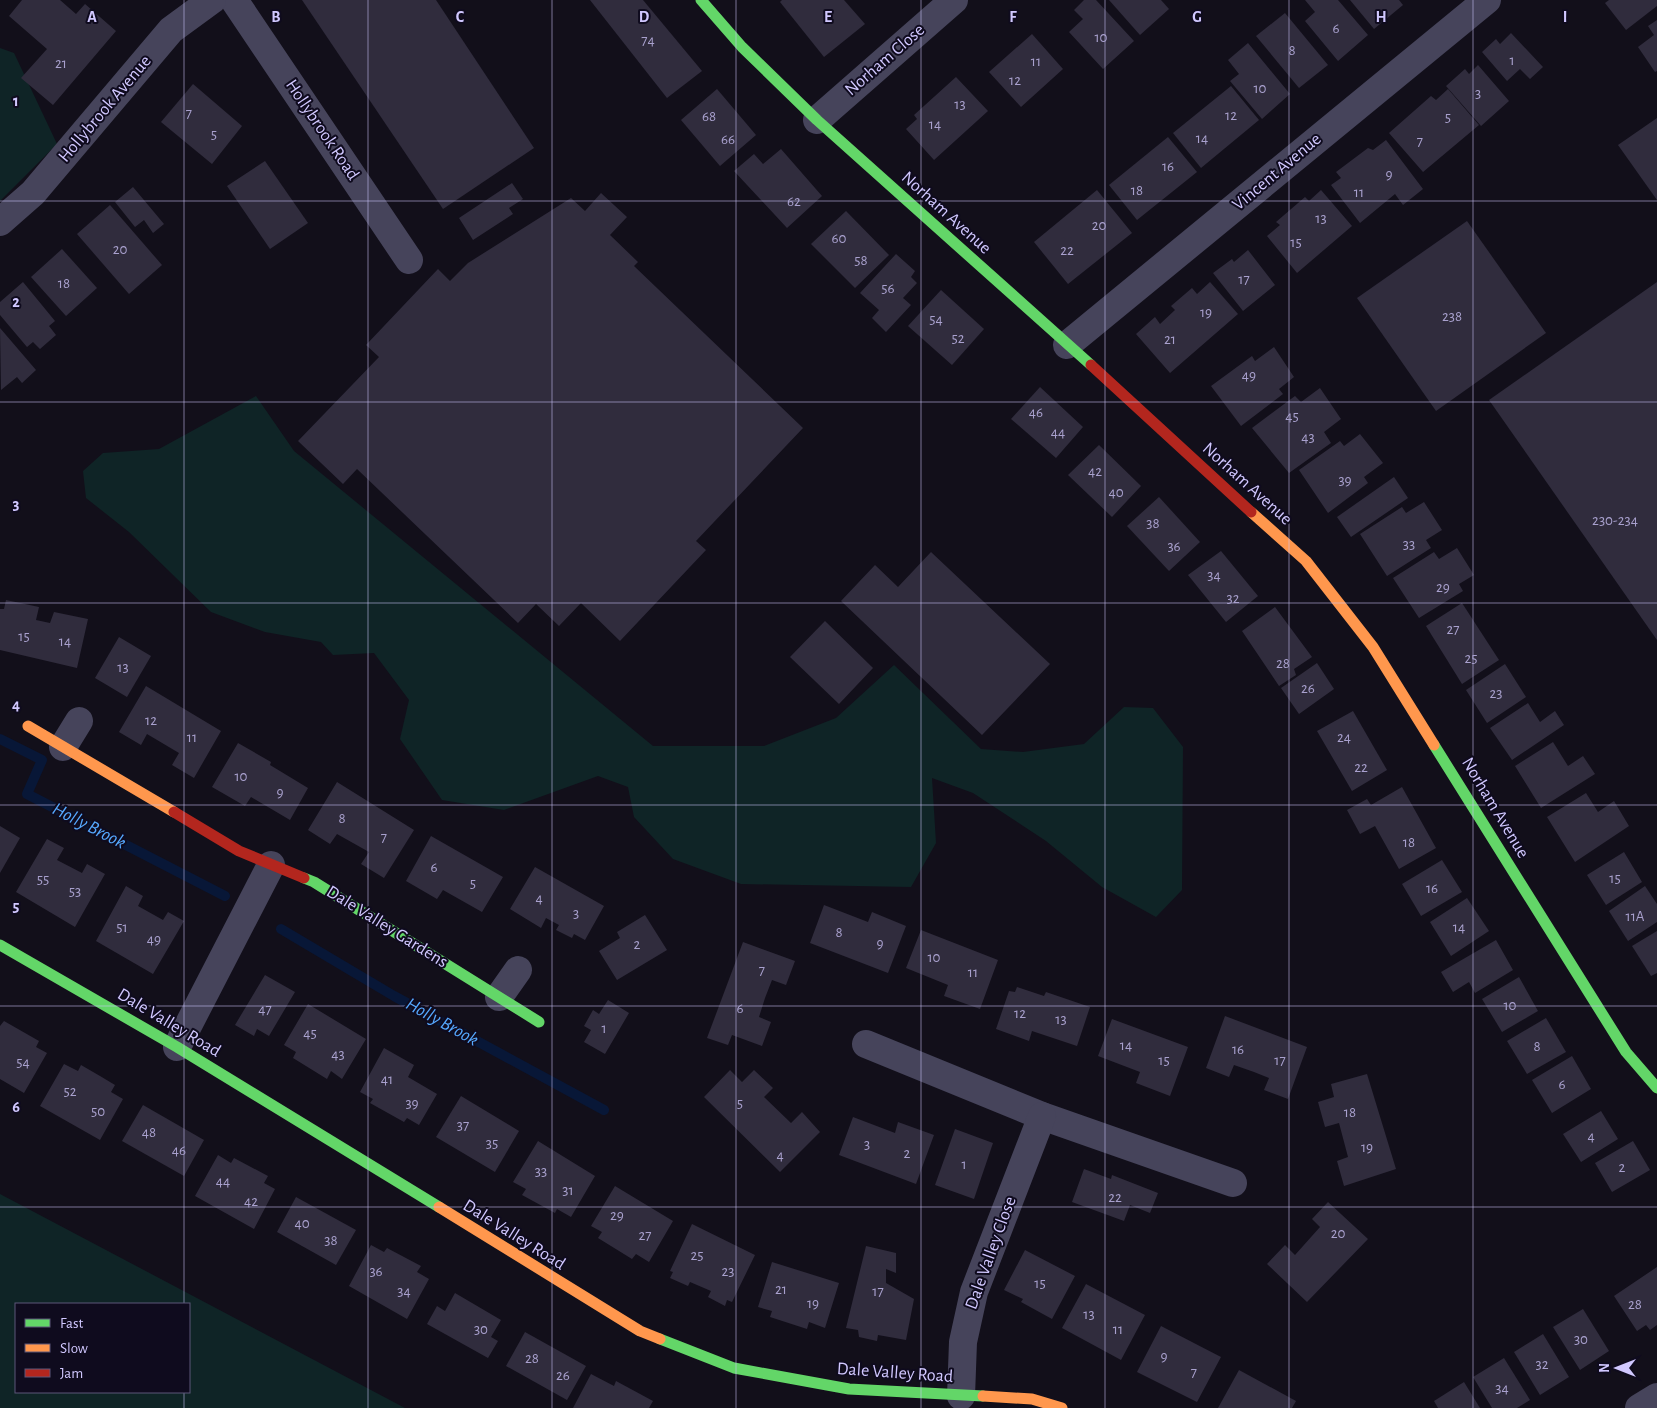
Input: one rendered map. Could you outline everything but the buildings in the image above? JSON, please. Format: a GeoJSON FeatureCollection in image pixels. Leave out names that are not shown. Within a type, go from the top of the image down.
{"type":"FeatureCollection","features":[{"type":"Feature","properties":{"kind":"street","name":"Hollybrook Avenue"},"geometry":{"type":"LineString","coordinates":[[0,222],[33,194],[171,30],[212,0]]}},
{"type":"Feature","properties":{"kind":"street","name":"Hollybrook Road"},"geometry":{"type":"LineString","coordinates":[[234,0],[409,260]]}},
{"type":"Feature","properties":{"kind":"street","name":"Norham Avenue"},"geometry":{"type":"LineString","coordinates":[[701,0],[742,48],[817,120],[1306,561],[1372,647],[1436,745],[1626,1052],[1657,1088]]}},
{"type":"Feature","properties":{"kind":"street","name":"Norham Close"},"geometry":{"type":"LineString","coordinates":[[817,120],[954,0]]}},
{"type":"Feature","properties":{"kind":"street","name":"Vincent Avenue"},"geometry":{"type":"LineString","coordinates":[[1067,345],[1487,0]]}},
{"type":"Feature","properties":{"kind":"street"},"geometry":{"type":"LineString","coordinates":[[63,747],[79,721]]}},
{"type":"Feature","properties":{"kind":"street","name":"Dale Valley Gardens"},"geometry":{"type":"LineString","coordinates":[[28,726],[240,851],[314,882],[539,1022]]}},
{"type":"Feature","properties":{"kind":"street"},"geometry":{"type":"LineString","coordinates":[[177,1047],[271,865]]}},
{"type":"Feature","properties":{"kind":"street","name":"Dale Valley Road"},"geometry":{"type":"LineString","coordinates":[[0,945],[177,1047],[640,1331],[734,1368],[849,1389],[1032,1400],[1062,1408]]}},
{"type":"Feature","properties":{"kind":"street"},"geometry":{"type":"LineString","coordinates":[[499,997],[518,970]]}},
{"type":"Feature","properties":{"kind":"street"},"geometry":{"type":"LineString","coordinates":[[866,1044],[1042,1116],[1234,1183]]}},
{"type":"Feature","properties":{"kind":"street","name":"Dale Valley Close"},"geometry":{"type":"LineString","coordinates":[[961,1396],[963,1342],[974,1292],[1042,1116]]}},
{"type":"Feature","properties":{"kind":"street"},"geometry":{"type":"LineString","coordinates":[[1639,1408],[1657,1397]]}},
{"type":"Feature","properties":{"kind":"green space"},"geometry":{"type":"Polygon","coordinates":[[[0,48],[14,53],[57,144],[0,201],[0,48]]]}},
{"type":"Feature","properties":{"kind":"green space"},"geometry":{"type":"Polygon","coordinates":[[[256,396],[294,451],[653,746],[764,746],[836,718],[894,665],[981,749],[1023,752],[1084,744],[1124,707],[1153,708],[1183,747],[1182,890],[1156,917],[1102,887],[1046,841],[973,793],[932,778],[936,843],[911,887],[741,884],[673,859],[634,817],[628,787],[598,776],[504,810],[442,800],[400,739],[409,700],[374,653],[333,655],[321,642],[265,632],[211,612],[129,532],[86,498],[83,471],[103,453],[159,449],[256,396]]]}},
{"type":"Feature","properties":{"kind":"green space"},"geometry":{"type":"Polygon","coordinates":[[[0,1194],[405,1408],[0,1408],[0,1194]]]}},
{"type":"Feature","properties":{"kind":"waterway","name":"Holly Brook"},"geometry":{"type":"LineString","coordinates":[[0,739],[42,760],[27,794],[225,896]]}},
{"type":"Feature","properties":{"kind":"waterway","name":"Holly Brook"},"geometry":{"type":"LineString","coordinates":[[281,929],[394,996],[604,1110]]}},
{"type":"Feature","properties":{"kind":"traffic: fast"},"geometry":{"type":"LineString","coordinates":[[701,0],[742,47],[817,120],[1091,365]]}},
{"type":"Feature","properties":{"kind":"traffic: fast"},"geometry":{"type":"LineString","coordinates":[[1434,745],[1626,1052],[1657,1088]]}},
{"type":"Feature","properties":{"kind":"traffic: fast"},"geometry":{"type":"LineString","coordinates":[[304,878],[314,882],[539,1022]]}},
{"type":"Feature","properties":{"kind":"traffic: fast"},"geometry":{"type":"LineString","coordinates":[[0,945],[177,1047],[439,1207]]}},
{"type":"Feature","properties":{"kind":"traffic: fast"},"geometry":{"type":"LineString","coordinates":[[660,1339],[734,1368],[849,1389],[983,1396]]}},
{"type":"Feature","properties":{"kind":"traffic: slow"},"geometry":{"type":"LineString","coordinates":[[1251,512],[1306,561],[1373,647],[1434,745]]}},
{"type":"Feature","properties":{"kind":"traffic: slow"},"geometry":{"type":"LineString","coordinates":[[28,726],[174,812]]}},
{"type":"Feature","properties":{"kind":"traffic: slow"},"geometry":{"type":"LineString","coordinates":[[439,1207],[640,1331],[660,1339]]}},
{"type":"Feature","properties":{"kind":"traffic: slow"},"geometry":{"type":"LineString","coordinates":[[983,1396],[1032,1399],[1062,1408]]}},
{"type":"Feature","properties":{"kind":"traffic: jam"},"geometry":{"type":"LineString","coordinates":[[1091,365],[1251,512]]}},
{"type":"Feature","properties":{"kind":"traffic: jam"},"geometry":{"type":"LineString","coordinates":[[174,812],[239,851],[304,878]]}}]}
